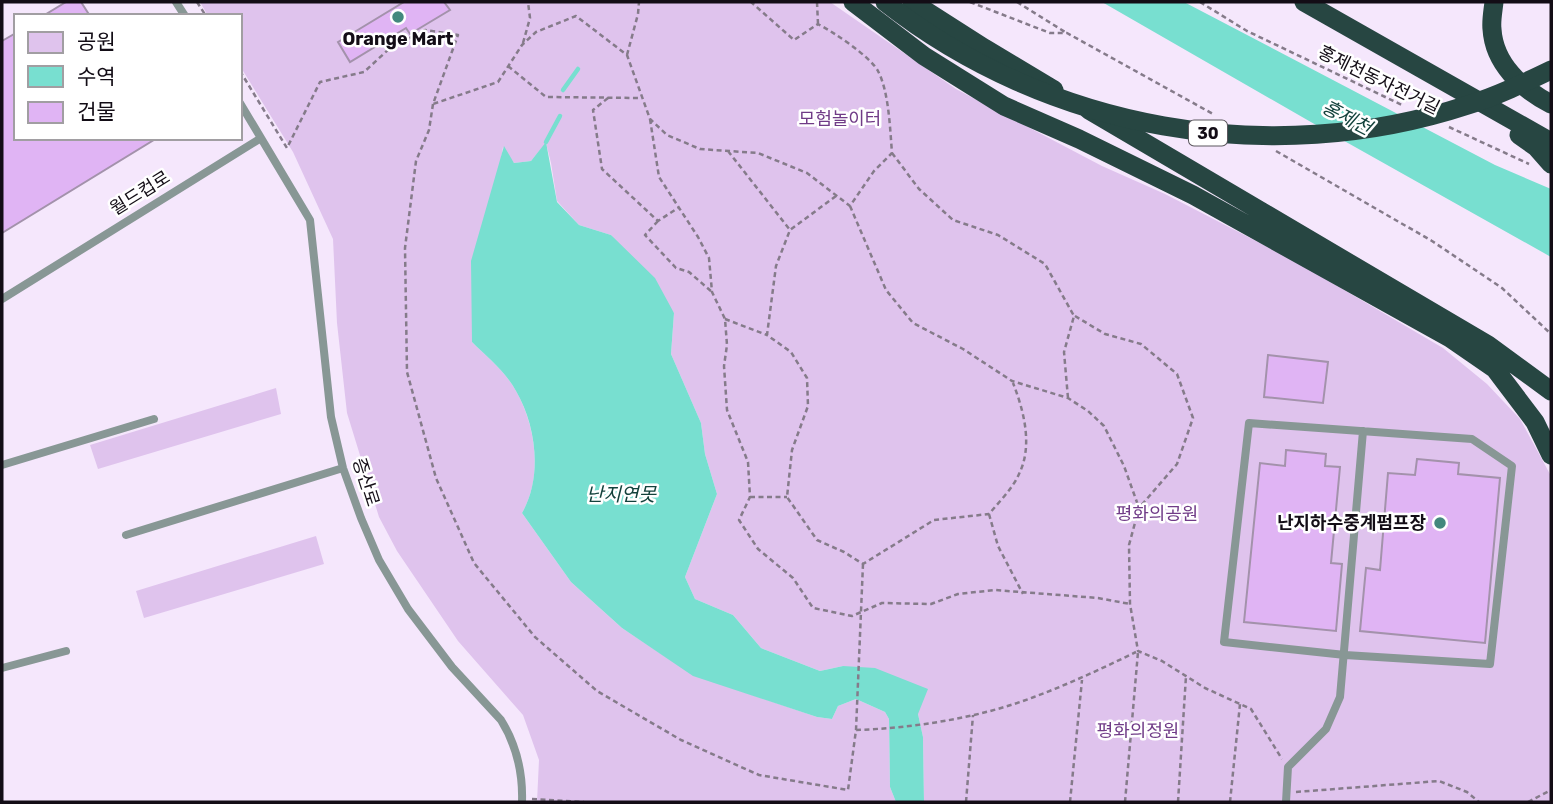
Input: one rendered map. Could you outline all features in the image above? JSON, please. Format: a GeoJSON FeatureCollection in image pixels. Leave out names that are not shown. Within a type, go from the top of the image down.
{"type":"FeatureCollection","features":[{"type":"Feature","properties":{"kind":"highway"},"geometry":{"type":"LineString","coordinates":[[853,2],[923,55],[1004,107],[1079,139],[1194,195],[1450,338],[1494,369],[1535,422],[1551,455]]}},
{"type":"Feature","properties":{"kind":"highway","name":"30"},"geometry":{"type":"LineString","coordinates":[[885,2],[975,62],[1028,88],[1093,110],[1156,126],[1221,135],[1347,132],[1403,122],[1467,105],[1551,70]]}},
{"type":"Feature","properties":{"kind":"highway"},"geometry":{"type":"LineString","coordinates":[[912,2],[984,48],[1488,345],[1551,391]]}},
{"type":"Feature","properties":{"kind":"highway"},"geometry":{"type":"LineString","coordinates":[[1304,2],[1452,87],[1544,144],[1545,166]]}},
{"type":"Feature","properties":{"kind":"highway"},"geometry":{"type":"LineString","coordinates":[[1494,2],[1492,31],[1499,57],[1515,79],[1551,104]]}},
{"type":"Feature","properties":{"kind":"lane"},"geometry":{"type":"LineString","coordinates":[[242,106],[261,138]]}},
{"type":"Feature","properties":{"kind":"lane","name":"월드컵로"},"geometry":{"type":"LineString","coordinates":[[2,299],[261,138]]}},
{"type":"Feature","properties":{"kind":"lane","name":"증산로"},"geometry":{"type":"LineString","coordinates":[[261,138],[310,220],[331,417],[343,468],[360,518],[379,561],[408,609],[444,658],[501,720],[511,735],[517,753],[522,800]]}},
{"type":"Feature","properties":{"kind":"lane"},"geometry":{"type":"LineString","coordinates":[[2,465],[154,419]]}},
{"type":"Feature","properties":{"kind":"lane"},"geometry":{"type":"LineString","coordinates":[[1249,423],[1472,439],[1512,467],[1490,663],[1345,655],[1224,642],[1249,423]]}},
{"type":"Feature","properties":{"kind":"lane"},"geometry":{"type":"LineString","coordinates":[[1286,798],[1288,767],[1326,729],[1340,697],[1363,431]]}},
{"type":"Feature","properties":{"kind":"lane"},"geometry":{"type":"LineString","coordinates":[[126,535],[343,468]]}},
{"type":"Feature","properties":{"kind":"lane"},"geometry":{"type":"LineString","coordinates":[[2,668],[66,651]]}},
{"type":"Feature","properties":{"kind":"path"},"geometry":{"type":"LineString","coordinates":[[522,45],[530,18],[528,2]]}},
{"type":"Feature","properties":{"kind":"path"},"geometry":{"type":"LineString","coordinates":[[627,55],[639,2]]}},
{"type":"Feature","properties":{"kind":"path"},"geometry":{"type":"LineString","coordinates":[[751,2],[794,40],[818,24]]}},
{"type":"Feature","properties":{"kind":"path"},"geometry":{"type":"LineString","coordinates":[[817,2],[818,24]]}},
{"type":"Feature","properties":{"kind":"path"},"geometry":{"type":"LineString","coordinates":[[1017,2],[1067,33]]}},
{"type":"Feature","properties":{"kind":"path","name":"홍제천동자전거길"},"geometry":{"type":"LineString","coordinates":[[1199,2],[1247,31],[1406,107]]}},
{"type":"Feature","properties":{"kind":"path"},"geometry":{"type":"LineString","coordinates":[[433,104],[498,82],[522,45],[536,32],[576,16],[627,55],[650,119],[659,177],[709,258],[712,292],[725,319],[727,411],[748,462],[750,497],[739,520],[758,549],[793,578],[813,608],[852,616],[882,603],[931,604],[958,594],[995,590],[1098,598],[1130,604]]}},
{"type":"Feature","properties":{"kind":"path"},"geometry":{"type":"LineString","coordinates":[[818,24],[841,37],[878,70],[889,113],[892,153],[919,189],[953,220],[998,235],[1045,264],[1074,316],[1105,334],[1142,344],[1177,374],[1192,418],[1177,464],[1139,508],[1129,545],[1130,604],[1138,651],[1125,802]]}},
{"type":"Feature","properties":{"kind":"path"},"geometry":{"type":"LineString","coordinates":[[242,74],[287,148],[320,82],[364,72],[389,49],[425,30],[458,35],[433,104],[429,131],[416,161],[405,248],[407,372],[436,478],[474,563],[535,637],[597,691],[681,740],[759,775],[848,790],[856,730],[863,564]]}},
{"type":"Feature","properties":{"kind":"path"},"geometry":{"type":"LineString","coordinates":[[508,66],[546,97],[642,99]]}},
{"type":"Feature","properties":{"kind":"path"},"geometry":{"type":"LineString","coordinates":[[608,98],[593,110],[602,169],[658,220]]}},
{"type":"Feature","properties":{"kind":"path"},"geometry":{"type":"LineString","coordinates":[[650,119],[667,135],[700,149],[758,153],[807,173],[850,206],[886,290],[913,323],[963,349],[1012,381],[1068,398],[1088,411],[1104,426],[1124,466],[1139,508]]}},
{"type":"Feature","properties":{"kind":"path","name":"홍제천동자전거길"},"geometry":{"type":"LineString","coordinates":[[1443,124],[1545,166]]}},
{"type":"Feature","properties":{"kind":"path"},"geometry":{"type":"LineString","coordinates":[[727,151],[790,230]]}},
{"type":"Feature","properties":{"kind":"path"},"geometry":{"type":"LineString","coordinates":[[850,206],[874,171],[892,153]]}},
{"type":"Feature","properties":{"kind":"path"},"geometry":{"type":"LineString","coordinates":[[767,335],[776,266],[790,230],[836,196]]}},
{"type":"Feature","properties":{"kind":"path"},"geometry":{"type":"LineString","coordinates":[[679,208],[658,220],[645,235],[676,268],[689,272],[712,292]]}},
{"type":"Feature","properties":{"kind":"path"},"geometry":{"type":"LineString","coordinates":[[1068,398],[1064,352],[1074,316]]}},
{"type":"Feature","properties":{"kind":"path"},"geometry":{"type":"LineString","coordinates":[[725,319],[767,335],[791,352],[807,379],[808,406],[792,450],[787,497],[817,540],[863,564]]}},
{"type":"Feature","properties":{"kind":"path"},"geometry":{"type":"LineString","coordinates":[[863,564],[934,520],[989,514],[1019,476],[1027,450],[1020,401],[1012,381]]}},
{"type":"Feature","properties":{"kind":"path"},"geometry":{"type":"LineString","coordinates":[[750,497],[787,497]]}},
{"type":"Feature","properties":{"kind":"path"},"geometry":{"type":"LineString","coordinates":[[989,514],[998,546],[1023,594]]}},
{"type":"Feature","properties":{"kind":"path"},"geometry":{"type":"LineString","coordinates":[[856,730],[883,729],[973,715],[1031,698],[1082,678],[1138,651],[1162,661],[1205,688],[1251,709],[1288,767]]}},
{"type":"Feature","properties":{"kind":"path"},"geometry":{"type":"LineString","coordinates":[[1178,802],[1186,677]]}},
{"type":"Feature","properties":{"kind":"path"},"geometry":{"type":"LineString","coordinates":[[1070,802],[1082,678]]}},
{"type":"Feature","properties":{"kind":"path"},"geometry":{"type":"LineString","coordinates":[[1230,802],[1240,704]]}},
{"type":"Feature","properties":{"kind":"path"},"geometry":{"type":"LineString","coordinates":[[966,802],[973,715]]}},
{"type":"Feature","properties":{"kind":"path"},"geometry":{"type":"LineString","coordinates":[[1286,798],[1439,781],[1467,792],[1479,802]]}},
{"type":"Feature","properties":{"kind":"path"},"geometry":{"type":"LineString","coordinates":[[1528,802],[1551,790]]}},
{"type":"Feature","properties":{"kind":"path"},"geometry":{"type":"LineString","coordinates":[[522,800],[584,802]]}},
{"type":"Feature","properties":{"kind":"green space","name":"평화의공원"},"geometry":{"type":"Polygon","coordinates":[[[200,2],[830,2],[956,89],[1102,166],[1165,194],[1293,260],[1443,348],[1487,384],[1520,419],[1551,476],[1551,802],[924,802],[923,737],[918,714],[843,666],[820,671],[761,648],[733,615],[695,599],[685,577],[717,494],[705,454],[701,423],[671,354],[674,313],[611,235],[579,225],[557,201],[546,143],[531,161],[514,163],[503,147],[472,342],[507,377],[528,420],[535,468],[529,499],[522,513],[571,582],[622,628],[693,675],[817,717],[832,719],[838,706],[856,699],[885,712],[889,719],[890,787],[896,802],[537,802],[539,760],[523,715],[458,641],[397,551],[379,517],[347,413],[337,323],[333,239],[293,152],[242,69],[242,14],[207,14],[200,2]]]}},
{"type":"Feature","properties":{"kind":"green space"},"geometry":{"type":"Polygon","coordinates":[[[276,388],[281,414],[98,469],[90,445],[276,388]]]}},
{"type":"Feature","properties":{"kind":"green space"},"geometry":{"type":"Polygon","coordinates":[[[316,536],[324,564],[144,618],[136,591],[316,536]]]}},
{"type":"Feature","properties":{"kind":"water","name":"홍제천"},"geometry":{"type":"Polygon","coordinates":[[[1102,2],[1184,2],[1495,165],[1551,189],[1551,257],[1323,129],[1102,2]]]}},
{"type":"Feature","properties":{"kind":"water","name":"난지연못"},"geometry":{"type":"Polygon","coordinates":[[[546,142],[557,202],[579,225],[611,235],[655,278],[674,313],[671,354],[701,423],[705,454],[717,494],[685,577],[695,599],[733,615],[761,648],[820,671],[843,666],[875,668],[928,689],[918,714],[923,737],[924,802],[896,802],[890,787],[889,719],[885,712],[856,699],[838,706],[832,719],[817,717],[693,676],[622,628],[571,582],[522,513],[533,484],[535,468],[532,435],[523,405],[512,384],[472,342],[471,261],[504,146],[514,163],[531,161],[546,142]]]}},
{"type":"Feature","properties":{"kind":"building"},"geometry":{"type":"Polygon","coordinates":[[[66,2],[81,2],[89,14],[46,14],[66,2]]]}},
{"type":"Feature","properties":{"kind":"building"},"geometry":{"type":"Polygon","coordinates":[[[404,2],[444,2],[450,10],[410,34],[406,28],[350,62],[338,42],[404,2]]]}},
{"type":"Feature","properties":{"kind":"building"},"geometry":{"type":"Polygon","coordinates":[[[14,34],[14,140],[154,140],[2,233],[2,41],[14,34]]]}},
{"type":"Feature","properties":{"kind":"building"},"geometry":{"type":"Polygon","coordinates":[[[1268,355],[1328,362],[1323,403],[1264,397],[1268,355]]]}},
{"type":"Feature","properties":{"kind":"building","name":"난지하수중계펌프장"},"geometry":{"type":"Polygon","coordinates":[[[1286,450],[1326,454],[1325,466],[1340,467],[1331,563],[1342,564],[1336,631],[1244,622],[1260,463],[1285,466],[1286,450]]]}},
{"type":"Feature","properties":{"kind":"building","name":"난지하수중계펌프장"},"geometry":{"type":"Polygon","coordinates":[[[1417,459],[1459,463],[1458,474],[1500,478],[1485,643],[1360,631],[1366,568],[1380,570],[1388,473],[1415,475],[1417,459]]]}},
{"type":"Feature","properties":{"kind":"waterway"},"geometry":{"type":"LineString","coordinates":[[563,90],[578,69]]}},
{"type":"Feature","properties":{"kind":"waterway"},"geometry":{"type":"LineString","coordinates":[[546,142],[560,116]]}},
{"type":"Feature","properties":{"kind":"place","name":"Orange Mart"},"geometry":{"type":"Point","coordinates":[398,17]}},
{"type":"Feature","properties":{"kind":"place","name":"난지하수중계펌프장"},"geometry":{"type":"Point","coordinates":[1440,523]}},
{"type":"Feature","properties":{"kind":"park label","name":"모험놀이터"},"geometry":{"type":"Point","coordinates":[840,119]}},
{"type":"Feature","properties":{"kind":"park label","name":"평화의정원"},"geometry":{"type":"Point","coordinates":[1138,731]}}]}
